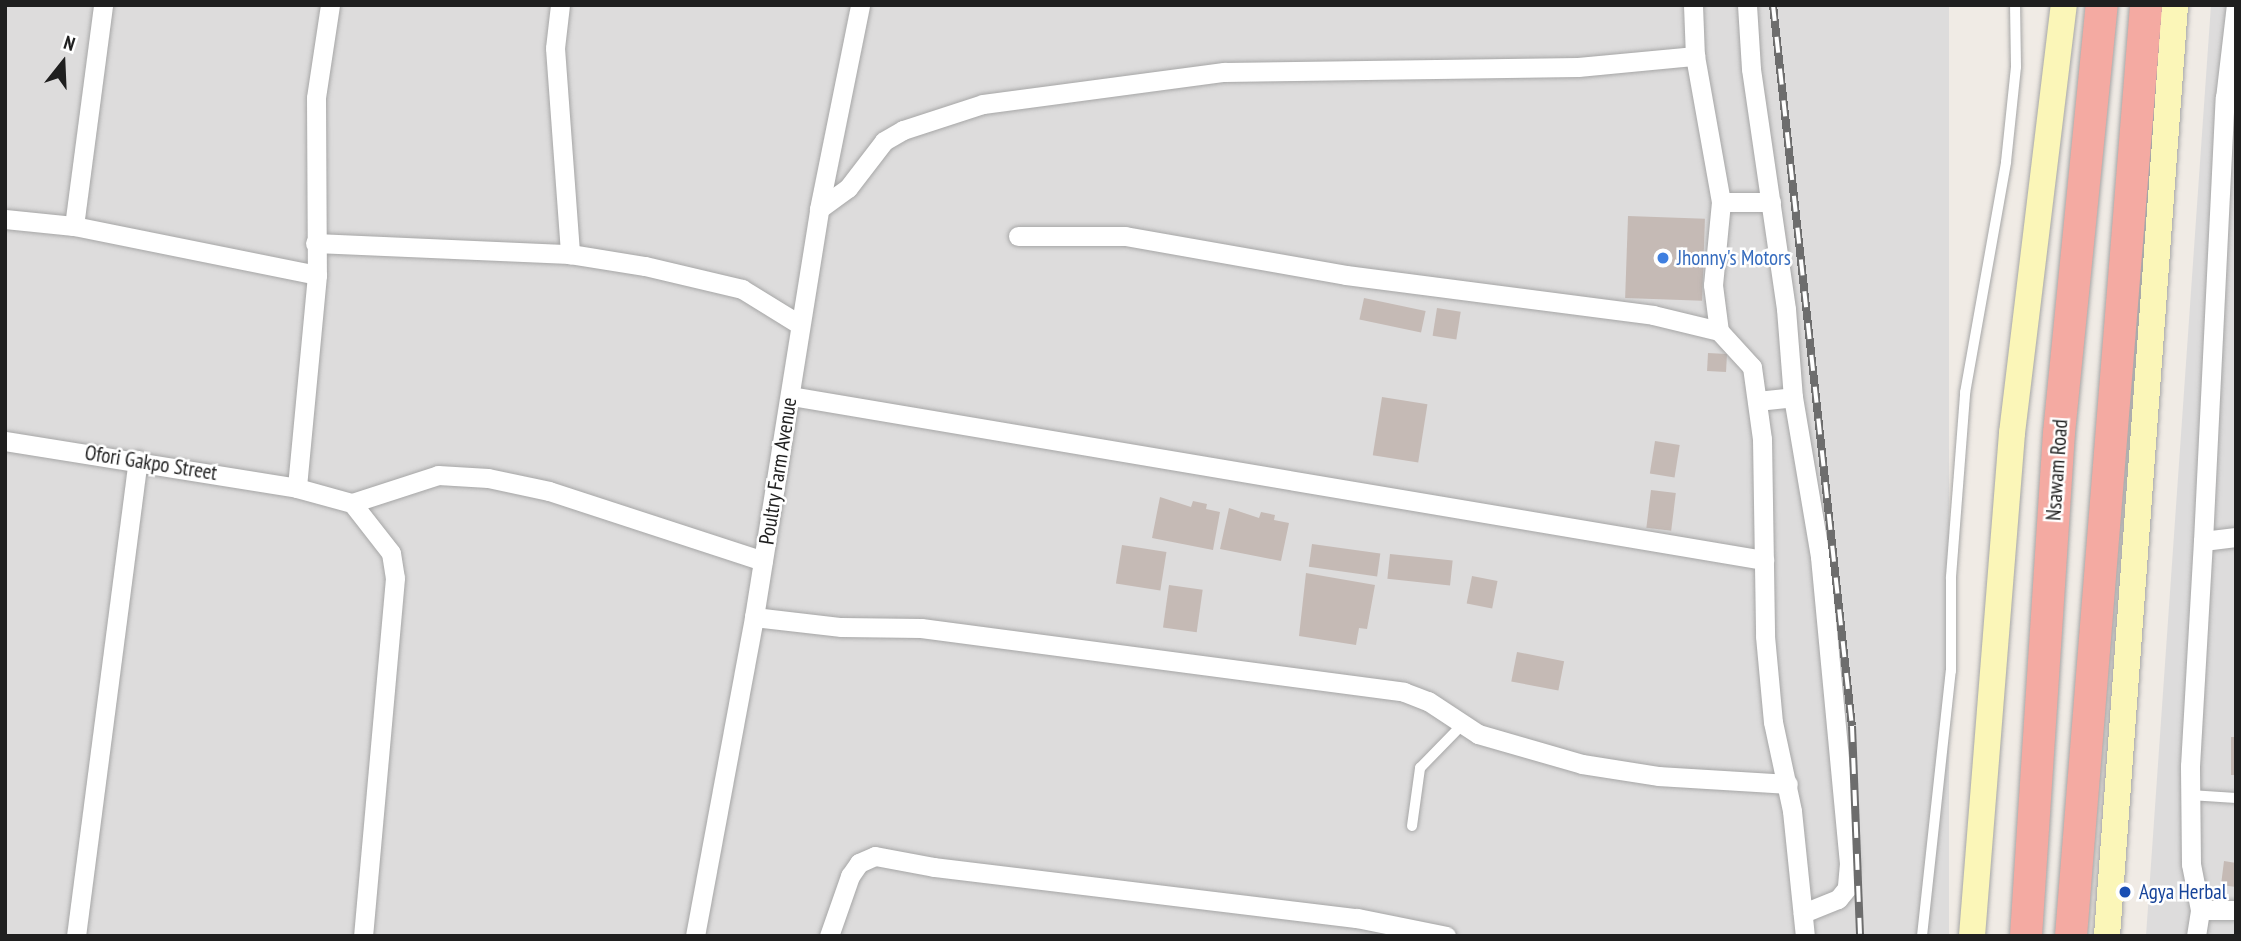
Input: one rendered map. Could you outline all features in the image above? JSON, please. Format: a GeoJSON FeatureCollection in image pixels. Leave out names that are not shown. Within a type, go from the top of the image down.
{"type":"FeatureCollection","features":[{"type":"Feature","properties":{"kind":"highway","name":"Nsawam Road"},"geometry":{"type":"LineString","coordinates":[[2026,936],[2059,433],[2102,5]]}},
{"type":"Feature","properties":{"kind":"highway"},"geometry":{"type":"LineString","coordinates":[[2071,936],[2147,5]]}},
{"type":"Feature","properties":{"kind":"main road"},"geometry":{"type":"LineString","coordinates":[[1972,936],[2012,433],[2064,5]]}},
{"type":"Feature","properties":{"kind":"main road"},"geometry":{"type":"LineString","coordinates":[[2107,936],[2175,5]]}},
{"type":"Feature","properties":{"kind":"street"},"geometry":{"type":"LineString","coordinates":[[74,226],[103,5]]}},
{"type":"Feature","properties":{"kind":"street"},"geometry":{"type":"LineString","coordinates":[[297,488],[317,275],[316,98],[330,5]]}},
{"type":"Feature","properties":{"kind":"street"},"geometry":{"type":"LineString","coordinates":[[560,5],[555,48],[570,254]]}},
{"type":"Feature","properties":{"kind":"street","name":"Poultry Farm Avenue"},"geometry":{"type":"LineString","coordinates":[[698,935],[791,396],[799,324],[819,209],[860,5]]}},
{"type":"Feature","properties":{"kind":"street"},"geometry":{"type":"LineString","coordinates":[[1693,5],[1695,56],[1721,202],[1713,285],[1719,331]]}},
{"type":"Feature","properties":{"kind":"street"},"geometry":{"type":"LineString","coordinates":[[1747,5],[1793,397],[1819,557],[1849,863],[1847,888],[1838,899],[1803,913]]}},
{"type":"Feature","properties":{"kind":"street"},"geometry":{"type":"LineString","coordinates":[[2196,936],[2200,910],[2191,864],[2190,795],[2236,5]]}},
{"type":"Feature","properties":{"kind":"street"},"geometry":{"type":"LineString","coordinates":[[819,209],[848,188],[884,141],[903,130],[1003,100],[1224,72],[1578,67],[1695,56]]}},
{"type":"Feature","properties":{"kind":"street"},"geometry":{"type":"LineString","coordinates":[[1721,202],[1771,202]]}},
{"type":"Feature","properties":{"kind":"street"},"geometry":{"type":"LineString","coordinates":[[5,219],[74,226],[317,275]]}},
{"type":"Feature","properties":{"kind":"street"},"geometry":{"type":"LineString","coordinates":[[1018,236],[1125,236],[1346,275],[1653,315],[1719,331],[1752,367],[1757,401],[1764,473],[1765,636],[1773,722],[1788,783],[1805,936]]}},
{"type":"Feature","properties":{"kind":"street"},"geometry":{"type":"LineString","coordinates":[[315,243],[570,254],[692,274],[741,289],[799,324]]}},
{"type":"Feature","properties":{"kind":"street"},"geometry":{"type":"LineString","coordinates":[[791,396],[1764,560]]}},
{"type":"Feature","properties":{"kind":"street"},"geometry":{"type":"LineString","coordinates":[[1757,401],[1793,397]]}},
{"type":"Feature","properties":{"kind":"street","name":"Ofori Gakpo Street"},"geometry":{"type":"LineString","coordinates":[[5,441],[138,460],[297,488],[352,503]]}},
{"type":"Feature","properties":{"kind":"street"},"geometry":{"type":"LineString","coordinates":[[76,936],[138,460]]}},
{"type":"Feature","properties":{"kind":"street"},"geometry":{"type":"LineString","coordinates":[[363,936],[395,578],[391,553],[352,503],[438,475],[488,478],[549,491],[763,561]]}},
{"type":"Feature","properties":{"kind":"street"},"geometry":{"type":"LineString","coordinates":[[2203,541],[2236,537]]}},
{"type":"Feature","properties":{"kind":"street"},"geometry":{"type":"LineString","coordinates":[[754,617],[841,627],[921,628],[1404,692],[1428,701],[1478,734],[1582,764],[1659,776],[1788,783]]}},
{"type":"Feature","properties":{"kind":"street"},"geometry":{"type":"LineString","coordinates":[[830,936],[850,876],[859,863],[875,856],[934,867],[1357,918],[1446,936]]}},
{"type":"Feature","properties":{"kind":"street"},"geometry":{"type":"LineString","coordinates":[[2200,910],[2236,910]]}},
{"type":"Feature","properties":{"kind":"lane"},"geometry":{"type":"LineString","coordinates":[[1922,936],[1938,824],[1951,671],[1951,577],[1965,394],[2006,162],[2016,68],[2015,5]]}},
{"type":"Feature","properties":{"kind":"lane"},"geometry":{"type":"LineString","coordinates":[[1412,826],[1420,768],[1462,725]]}},
{"type":"Feature","properties":{"kind":"lane"},"geometry":{"type":"LineString","coordinates":[[2190,795],[2236,798]]}},
{"type":"Feature","properties":{"kind":"shaded area"},"geometry":{"type":"Polygon","coordinates":[[[5,5],[1949,5],[1949,936],[5,936],[5,5]]]}},
{"type":"Feature","properties":{"kind":"shaded area"},"geometry":{"type":"Polygon","coordinates":[[[2211,5],[2236,5],[2236,936],[2146,936],[2211,5]]]}},
{"type":"Feature","properties":{"kind":"building","name":"Jhonny's Motors"},"geometry":{"type":"Polygon","coordinates":[[[1628,216],[1705,219],[1702,301],[1625,298],[1628,216]]]}},
{"type":"Feature","properties":{"kind":"building"},"geometry":{"type":"Polygon","coordinates":[[[1364,298],[1426,311],[1421,333],[1359,320],[1364,298]]]}},
{"type":"Feature","properties":{"kind":"building"},"geometry":{"type":"Polygon","coordinates":[[[1437,308],[1461,312],[1456,339],[1433,336],[1437,308]]]}},
{"type":"Feature","properties":{"kind":"building"},"geometry":{"type":"Polygon","coordinates":[[[1708,353],[1727,354],[1726,372],[1707,371],[1708,353]]]}},
{"type":"Feature","properties":{"kind":"building"},"geometry":{"type":"Polygon","coordinates":[[[1382,397],[1427,404],[1418,462],[1373,455],[1382,397]]]}},
{"type":"Feature","properties":{"kind":"building"},"geometry":{"type":"Polygon","coordinates":[[[1655,441],[1680,445],[1675,478],[1650,474],[1655,441]]]}},
{"type":"Feature","properties":{"kind":"building"},"geometry":{"type":"Polygon","coordinates":[[[1651,490],[1676,493],[1671,531],[1646,528],[1651,490]]]}},
{"type":"Feature","properties":{"kind":"building"},"geometry":{"type":"Polygon","coordinates":[[[1160,497],[1191,507],[1193,501],[1207,504],[1206,509],[1220,512],[1213,550],[1152,538],[1160,497]]]}},
{"type":"Feature","properties":{"kind":"building"},"geometry":{"type":"Polygon","coordinates":[[[1229,508],[1259,518],[1261,512],[1275,515],[1274,520],[1289,523],[1281,561],[1220,549],[1229,508]]]}},
{"type":"Feature","properties":{"kind":"building"},"geometry":{"type":"Polygon","coordinates":[[[1312,544],[1380,554],[1377,576],[1309,567],[1312,544]]]}},
{"type":"Feature","properties":{"kind":"building"},"geometry":{"type":"Polygon","coordinates":[[[1122,545],[1166,552],[1160,591],[1116,584],[1122,545]]]}},
{"type":"Feature","properties":{"kind":"building"},"geometry":{"type":"Polygon","coordinates":[[[1390,554],[1453,561],[1450,585],[1387,579],[1390,554]]]}},
{"type":"Feature","properties":{"kind":"building"},"geometry":{"type":"Polygon","coordinates":[[[1306,573],[1375,585],[1367,629],[1359,628],[1356,645],[1299,636],[1306,573]]]}},
{"type":"Feature","properties":{"kind":"building"},"geometry":{"type":"Polygon","coordinates":[[[1472,576],[1498,581],[1492,608],[1467,603],[1472,576]]]}},
{"type":"Feature","properties":{"kind":"building"},"geometry":{"type":"Polygon","coordinates":[[[1169,585],[1203,590],[1197,632],[1163,628],[1169,585]]]}},
{"type":"Feature","properties":{"kind":"building"},"geometry":{"type":"Polygon","coordinates":[[[1517,652],[1564,661],[1558,691],[1511,681],[1517,652]]]}},
{"type":"Feature","properties":{"kind":"building"},"geometry":{"type":"Polygon","coordinates":[[[2231,737],[2236,737],[2236,775],[2231,775],[2231,737]]]}},
{"type":"Feature","properties":{"kind":"building"},"geometry":{"type":"Polygon","coordinates":[[[2224,861],[2236,863],[2236,887],[2221,885],[2224,861]]]}},
{"type":"Feature","properties":{"kind":"railway"},"geometry":{"type":"LineString","coordinates":[[1773,5],[1852,726],[1860,936]]}},
{"type":"Feature","properties":{"kind":"place","name":"Jhonny's Motors"},"geometry":{"type":"Point","coordinates":[1663,258]}},
{"type":"Feature","properties":{"kind":"place","name":"Agya Herbal"},"geometry":{"type":"Point","coordinates":[2125,892]}}]}
